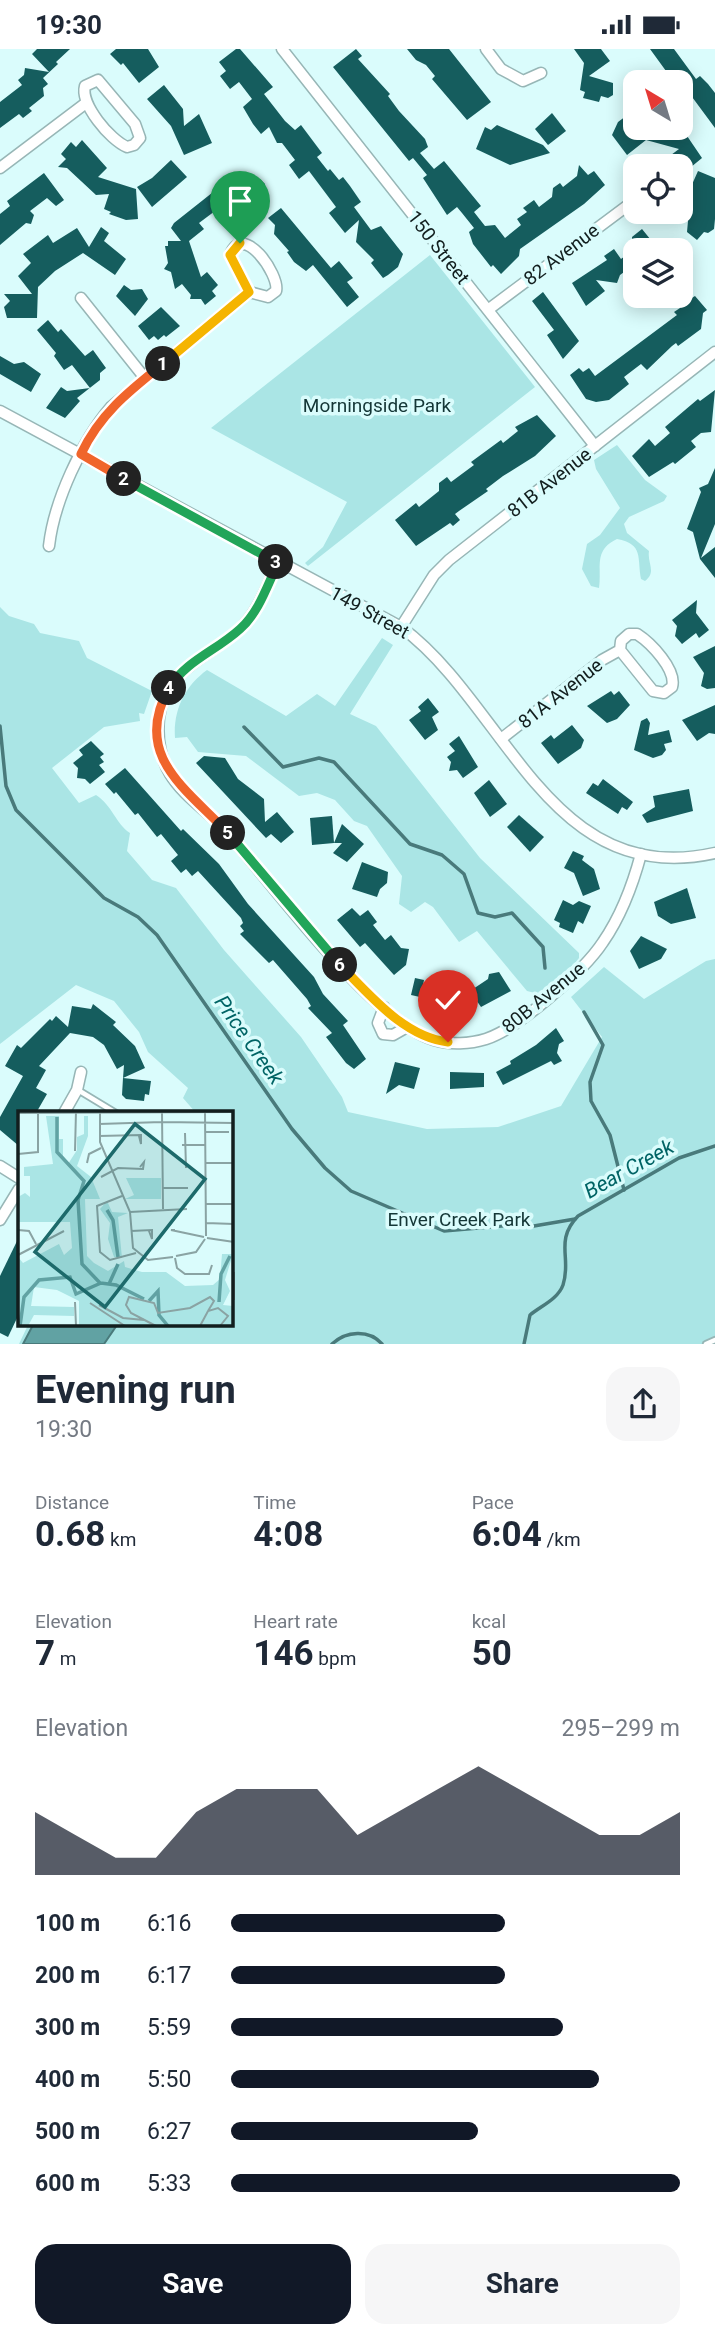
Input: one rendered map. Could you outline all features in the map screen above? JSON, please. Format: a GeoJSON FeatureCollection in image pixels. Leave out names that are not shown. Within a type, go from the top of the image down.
{"type":"FeatureCollection","features":[{"type":"Feature","properties":{"kind":"street","name":"150 Street"},"geometry":{"type":"LineString","coordinates":[[282,49],[595,446]]}},
{"type":"Feature","properties":{"kind":"street"},"geometry":{"type":"LineString","coordinates":[[486,49],[510,76],[523,81],[541,73]]}},
{"type":"Feature","properties":{"kind":"street"},"geometry":{"type":"LineString","coordinates":[[98,80],[135,124],[139,134],[138,142],[131,147],[121,145],[86,103],[85,86],[98,80]]}},
{"type":"Feature","properties":{"kind":"street"},"geometry":{"type":"LineString","coordinates":[[0,169],[86,103]]}},
{"type":"Feature","properties":{"kind":"street","name":"82 Avenue"},"geometry":{"type":"LineString","coordinates":[[489,309],[623,209]]}},
{"type":"Feature","properties":{"kind":"street"},"geometry":{"type":"LineString","coordinates":[[49,547],[55,514],[81,454],[103,417],[144,377],[249,292],[271,296],[276,291],[277,280],[249,244],[240,243],[230,255],[249,292]]}},
{"type":"Feature","properties":{"kind":"street"},"geometry":{"type":"LineString","coordinates":[[81,298],[144,377]]}},
{"type":"Feature","properties":{"kind":"street","name":"81B Avenue"},"geometry":{"type":"LineString","coordinates":[[401,627],[442,566],[715,352]]}},
{"type":"Feature","properties":{"kind":"street","name":"149 Street"},"geometry":{"type":"LineString","coordinates":[[0,411],[401,627],[444,667],[550,801],[570,820],[601,839],[641,854]]}},
{"type":"Feature","properties":{"kind":"street"},"geometry":{"type":"LineString","coordinates":[[278,563],[247,622],[186,667],[169,688],[159,713],[161,751],[177,783],[228,834],[340,966],[407,1027],[394,1035],[383,1034],[378,1023],[384,1007]]}},
{"type":"Feature","properties":{"kind":"street","name":"81A Avenue"},"geometry":{"type":"LineString","coordinates":[[634,633],[640,636],[672,673],[672,687],[664,693],[655,693],[620,650],[620,643],[627,635],[634,633]]}},
{"type":"Feature","properties":{"kind":"street","name":"81A Avenue"},"geometry":{"type":"LineString","coordinates":[[501,739],[602,660],[620,650]]}},
{"type":"Feature","properties":{"kind":"street"},"geometry":{"type":"LineString","coordinates":[[641,854],[681,857],[715,853]]}},
{"type":"Feature","properties":{"kind":"street","name":"80B Avenue"},"geometry":{"type":"LineString","coordinates":[[407,1027],[439,1041],[472,1042],[492,1037],[510,1027],[588,962],[613,925],[641,854]]}},
{"type":"Feature","properties":{"kind":"street"},"geometry":{"type":"LineString","coordinates":[[65,1111],[77,1090],[80,1072]]}},
{"type":"Feature","properties":{"kind":"street"},"geometry":{"type":"LineString","coordinates":[[0,1166],[18,1177]]}},
{"type":"Feature","properties":{"kind":"street"},"geometry":{"type":"LineString","coordinates":[[0,1220],[18,1191]]}},
{"type":"Feature","properties":{"kind":"lane"},"geometry":{"type":"LineString","coordinates":[[77,1090],[113,1111]]}},
{"type":"Feature","properties":{"kind":"lane"},"geometry":{"type":"LineString","coordinates":[[706,1344],[715,1340]]}},
{"type":"Feature","properties":{"kind":"green space","name":"Morningside Park"},"geometry":{"type":"Polygon","coordinates":[[[430,255],[535,387],[308,566],[305,563],[323,547],[347,502],[211,428],[430,255]]]}},
{"type":"Feature","properties":{"kind":"green space"},"geometry":{"type":"Polygon","coordinates":[[[617,445],[645,480],[667,496],[664,501],[629,517],[624,524],[627,533],[649,551],[649,578],[645,581],[641,579],[638,553],[632,544],[617,539],[604,548],[600,560],[599,588],[591,586],[582,569],[587,544],[600,535],[620,508],[596,469],[594,460],[617,445]]]}},
{"type":"Feature","properties":{"kind":"green space","name":"Enver Creek Park"},"geometry":{"type":"Polygon","coordinates":[[[0,607],[9,616],[34,624],[40,633],[79,641],[87,658],[152,691],[144,714],[139,713],[140,721],[104,727],[52,768],[79,803],[96,795],[106,804],[130,833],[127,851],[152,880],[176,888],[224,950],[301,1037],[342,1097],[348,1112],[427,1129],[498,1127],[561,1106],[602,1037],[571,997],[604,967],[644,999],[706,961],[715,959],[715,1344],[19,1344],[27,1327],[233,1327],[233,1111],[194,1111],[183,1098],[188,1088],[148,1052],[139,1032],[114,1001],[76,985],[0,1044],[0,607]]]}},
{"type":"Feature","properties":{"kind":"green space"},"geometry":{"type":"Polygon","coordinates":[[[382,638],[393,645],[350,714],[376,726],[480,858],[579,953],[575,963],[539,994],[527,991],[477,931],[459,942],[433,907],[425,902],[411,912],[399,904],[402,876],[367,826],[354,821],[335,800],[317,793],[299,796],[246,756],[198,752],[187,737],[175,738],[176,718],[182,699],[192,683],[207,670],[286,716],[317,694],[335,706],[382,638]]]}},
{"type":"Feature","properties":{"kind":"shaded area"},"geometry":{"type":"Polygon","coordinates":[[[32,1327],[116,1327],[104,1344],[23,1344],[32,1327]]]}},
{"type":"Feature","properties":{"kind":"building"},"geometry":{"type":"Polygon","coordinates":[[[37,49],[70,49],[56,62],[58,64],[43,78],[48,84],[43,88],[44,96],[29,108],[32,111],[23,118],[19,114],[0,128],[0,102],[22,85],[18,80],[24,75],[25,68],[49,72],[32,54],[37,49]]]}},
{"type":"Feature","properties":{"kind":"building"},"geometry":{"type":"Polygon","coordinates":[[[116,49],[148,49],[159,67],[139,83],[123,63],[121,65],[110,54],[116,49]]]}},
{"type":"Feature","properties":{"kind":"building"},"geometry":{"type":"Polygon","coordinates":[[[236,49],[240,49],[273,87],[264,94],[285,121],[295,130],[301,125],[322,153],[317,157],[328,171],[330,169],[339,180],[343,177],[350,186],[361,202],[354,207],[371,230],[381,226],[403,254],[398,267],[388,275],[383,278],[371,263],[374,260],[356,242],[359,220],[345,233],[329,213],[336,207],[309,171],[299,179],[289,165],[295,160],[282,143],[277,143],[269,127],[261,134],[253,124],[243,107],[252,99],[239,82],[230,89],[220,76],[226,71],[219,62],[236,49]]]}},
{"type":"Feature","properties":{"kind":"building"},"geometry":{"type":"Polygon","coordinates":[[[356,49],[362,56],[358,59],[425,139],[428,147],[420,153],[434,169],[444,161],[481,206],[474,212],[485,226],[495,225],[505,238],[521,225],[517,219],[527,212],[523,208],[534,200],[539,207],[552,197],[553,188],[560,183],[563,187],[577,176],[579,165],[588,175],[594,171],[605,185],[584,204],[520,249],[519,256],[501,274],[493,265],[491,267],[473,244],[469,232],[474,228],[462,213],[457,207],[447,215],[423,178],[427,175],[413,158],[409,161],[333,67],[356,49]]]}},
{"type":"Feature","properties":{"kind":"building"},"geometry":{"type":"Polygon","coordinates":[[[407,49],[449,49],[491,102],[467,120],[432,79],[435,76],[426,65],[416,60],[407,49]]]}},
{"type":"Feature","properties":{"kind":"building"},"geometry":{"type":"Polygon","coordinates":[[[574,49],[601,49],[610,61],[589,76],[613,83],[613,95],[608,98],[601,96],[599,102],[583,98],[585,92],[580,90],[584,63],[574,49]]]}},
{"type":"Feature","properties":{"kind":"building"},"geometry":{"type":"Polygon","coordinates":[[[650,49],[674,49],[689,70],[665,70],[650,49]]]}},
{"type":"Feature","properties":{"kind":"building"},"geometry":{"type":"Polygon","coordinates":[[[693,75],[696,79],[700,76],[715,93],[715,128],[693,98],[693,75]]]}},
{"type":"Feature","properties":{"kind":"building"},"geometry":{"type":"Polygon","coordinates":[[[164,85],[183,109],[184,126],[199,114],[212,143],[184,155],[171,126],[147,99],[164,85]]]}},
{"type":"Feature","properties":{"kind":"building"},"geometry":{"type":"Polygon","coordinates":[[[552,113],[566,131],[548,145],[535,129],[552,113]]]}},
{"type":"Feature","properties":{"kind":"building"},"geometry":{"type":"Polygon","coordinates":[[[623,118],[623,140],[646,140],[628,154],[612,135],[618,122],[623,118]]]}},
{"type":"Feature","properties":{"kind":"building"},"geometry":{"type":"Polygon","coordinates":[[[497,125],[543,145],[550,153],[510,165],[476,149],[485,127],[491,130],[497,125]]]}},
{"type":"Feature","properties":{"kind":"building"},"geometry":{"type":"Polygon","coordinates":[[[82,140],[107,168],[98,177],[136,189],[138,219],[126,220],[109,214],[111,212],[104,209],[109,194],[96,195],[67,168],[58,167],[66,159],[61,154],[71,142],[76,147],[82,140]]]}},
{"type":"Feature","properties":{"kind":"building"},"geometry":{"type":"Polygon","coordinates":[[[646,140],[690,140],[702,158],[693,165],[693,154],[672,154],[679,149],[646,140]]]}},
{"type":"Feature","properties":{"kind":"building"},"geometry":{"type":"Polygon","coordinates":[[[171,160],[187,177],[152,207],[137,187],[152,178],[171,160]]]}},
{"type":"Feature","properties":{"kind":"building"},"geometry":{"type":"Polygon","coordinates":[[[698,171],[715,178],[714,229],[708,233],[704,232],[697,240],[687,232],[688,224],[693,224],[693,182],[698,171]]]}},
{"type":"Feature","properties":{"kind":"building"},"geometry":{"type":"Polygon","coordinates":[[[44,173],[64,200],[56,206],[47,198],[30,211],[34,215],[31,224],[26,223],[0,245],[0,214],[10,206],[7,201],[44,173]]]}},
{"type":"Feature","properties":{"kind":"building"},"geometry":{"type":"Polygon","coordinates":[[[240,178],[260,179],[265,184],[265,206],[229,206],[218,215],[215,211],[199,223],[204,229],[189,241],[201,277],[207,272],[218,285],[212,291],[216,296],[205,305],[201,299],[190,299],[191,295],[182,284],[175,289],[171,272],[164,269],[168,263],[165,246],[168,246],[168,241],[181,241],[171,228],[174,223],[222,185],[239,205],[240,178]]]}},
{"type":"Feature","properties":{"kind":"building"},"geometry":{"type":"Polygon","coordinates":[[[281,208],[331,268],[339,261],[353,278],[347,282],[359,297],[347,307],[313,265],[306,271],[294,262],[287,252],[289,251],[274,234],[275,225],[268,218],[281,208]]]}},
{"type":"Feature","properties":{"kind":"building"},"geometry":{"type":"Polygon","coordinates":[[[101,227],[109,233],[104,241],[126,259],[115,275],[83,253],[55,271],[38,287],[37,318],[7,318],[4,307],[10,301],[4,294],[32,294],[18,276],[31,263],[23,254],[48,235],[53,243],[77,228],[89,247],[101,227]]]}},
{"type":"Feature","properties":{"kind":"building"},"geometry":{"type":"Polygon","coordinates":[[[642,229],[649,238],[632,238],[642,229]]]}},
{"type":"Feature","properties":{"kind":"building"},"geometry":{"type":"Polygon","coordinates":[[[614,249],[621,259],[623,258],[623,273],[617,283],[596,280],[605,291],[586,306],[572,283],[607,260],[604,256],[614,249]]]}},
{"type":"Feature","properties":{"kind":"building"},"geometry":{"type":"Polygon","coordinates":[[[124,285],[131,290],[142,289],[148,299],[135,316],[116,296],[124,285]]]}},
{"type":"Feature","properties":{"kind":"building"},"geometry":{"type":"Polygon","coordinates":[[[543,292],[579,341],[563,359],[547,335],[554,330],[532,301],[543,292]]]}},
{"type":"Feature","properties":{"kind":"building"},"geometry":{"type":"Polygon","coordinates":[[[695,296],[707,310],[703,313],[701,329],[678,346],[676,343],[672,346],[647,370],[641,364],[624,377],[629,384],[609,400],[596,402],[586,399],[570,375],[579,368],[583,372],[589,368],[595,376],[677,315],[674,312],[680,308],[693,308],[695,296]]]}},
{"type":"Feature","properties":{"kind":"building"},"geometry":{"type":"Polygon","coordinates":[[[161,307],[180,326],[166,337],[164,335],[158,340],[154,336],[149,340],[138,326],[161,307]]]}},
{"type":"Feature","properties":{"kind":"building"},"geometry":{"type":"Polygon","coordinates":[[[48,320],[58,332],[61,329],[85,356],[93,350],[106,368],[100,373],[100,380],[90,388],[72,365],[64,370],[54,356],[56,353],[37,330],[48,320]]]}},
{"type":"Feature","properties":{"kind":"building"},"geometry":{"type":"Polygon","coordinates":[[[0,356],[14,364],[24,362],[41,374],[31,392],[0,374],[0,356]]]}},
{"type":"Feature","properties":{"kind":"building"},"geometry":{"type":"Polygon","coordinates":[[[61,387],[67,391],[90,388],[77,398],[80,401],[65,418],[46,408],[61,387]]]}},
{"type":"Feature","properties":{"kind":"building"},"geometry":{"type":"Polygon","coordinates":[[[715,390],[711,432],[701,433],[691,441],[696,447],[675,464],[673,462],[649,477],[632,456],[649,439],[655,446],[670,433],[665,427],[698,399],[700,401],[715,390]]]}},
{"type":"Feature","properties":{"kind":"building"},"geometry":{"type":"Polygon","coordinates":[[[537,415],[556,436],[535,456],[503,476],[486,489],[488,491],[455,514],[460,520],[453,526],[450,523],[416,546],[395,520],[416,503],[419,507],[439,491],[439,483],[447,477],[451,482],[474,465],[471,462],[518,431],[515,427],[537,415]]]}},
{"type":"Feature","properties":{"kind":"building"},"geometry":{"type":"Polygon","coordinates":[[[715,468],[715,524],[701,558],[715,547],[715,578],[700,559],[693,532],[687,529],[701,492],[699,488],[708,484],[715,468]]]}},
{"type":"Feature","properties":{"kind":"building"},"geometry":{"type":"Polygon","coordinates":[[[697,600],[696,613],[709,630],[699,638],[696,633],[682,644],[675,636],[677,626],[672,620],[697,600]]]}},
{"type":"Feature","properties":{"kind":"building"},"geometry":{"type":"Polygon","coordinates":[[[715,646],[715,688],[707,689],[701,686],[704,673],[693,657],[715,646]]]}},
{"type":"Feature","properties":{"kind":"building"},"geometry":{"type":"Polygon","coordinates":[[[611,691],[614,695],[619,691],[630,705],[617,719],[607,723],[587,706],[611,691]]]}},
{"type":"Feature","properties":{"kind":"building"},"geometry":{"type":"Polygon","coordinates":[[[428,698],[439,712],[432,717],[438,730],[425,740],[409,720],[421,711],[418,707],[428,698]]]}},
{"type":"Feature","properties":{"kind":"building"},"geometry":{"type":"Polygon","coordinates":[[[715,705],[715,734],[709,733],[697,741],[682,720],[715,705]]]}},
{"type":"Feature","properties":{"kind":"building"},"geometry":{"type":"Polygon","coordinates":[[[647,718],[650,723],[648,735],[669,730],[672,742],[664,744],[666,750],[662,755],[653,758],[634,750],[641,721],[647,718]]]}},
{"type":"Feature","properties":{"kind":"building"},"geometry":{"type":"Polygon","coordinates":[[[572,725],[584,740],[581,748],[558,764],[541,743],[551,735],[554,739],[572,725]]]}},
{"type":"Feature","properties":{"kind":"building"},"geometry":{"type":"Polygon","coordinates":[[[459,736],[478,767],[463,778],[457,770],[449,771],[451,762],[447,757],[455,751],[449,744],[459,736]]]}},
{"type":"Feature","properties":{"kind":"building"},"geometry":{"type":"Polygon","coordinates":[[[91,741],[104,754],[100,757],[104,762],[99,765],[105,772],[90,784],[85,779],[77,778],[78,768],[73,763],[83,755],[79,750],[91,741]]]}},
{"type":"Feature","properties":{"kind":"building"},"geometry":{"type":"Polygon","coordinates":[[[204,756],[225,758],[238,779],[264,799],[265,822],[277,812],[294,832],[281,843],[271,834],[266,838],[196,763],[204,756]]]}},
{"type":"Feature","properties":{"kind":"building"},"geometry":{"type":"Polygon","coordinates":[[[125,768],[181,831],[183,829],[219,864],[248,904],[314,977],[323,994],[348,1021],[343,1025],[366,1059],[354,1069],[326,1037],[332,1033],[308,1008],[311,1006],[307,999],[273,960],[269,963],[240,934],[244,931],[240,926],[243,923],[241,918],[198,871],[192,876],[186,869],[181,873],[171,861],[178,855],[161,834],[157,837],[138,813],[135,815],[116,792],[114,794],[105,784],[125,768]]]}},
{"type":"Feature","properties":{"kind":"building"},"geometry":{"type":"Polygon","coordinates":[[[603,779],[633,802],[627,810],[622,807],[618,814],[586,793],[593,783],[598,786],[603,779]]]}},
{"type":"Feature","properties":{"kind":"building"},"geometry":{"type":"Polygon","coordinates":[[[489,780],[507,804],[490,817],[474,793],[489,780]]]}},
{"type":"Feature","properties":{"kind":"building"},"geometry":{"type":"Polygon","coordinates":[[[689,789],[693,811],[647,823],[642,815],[655,807],[653,796],[689,789]]]}},
{"type":"Feature","properties":{"kind":"building"},"geometry":{"type":"Polygon","coordinates":[[[519,815],[544,837],[530,852],[507,827],[519,815]]]}},
{"type":"Feature","properties":{"kind":"building"},"geometry":{"type":"Polygon","coordinates":[[[332,816],[334,843],[312,845],[310,818],[332,816]]]}},
{"type":"Feature","properties":{"kind":"building"},"geometry":{"type":"Polygon","coordinates":[[[342,824],[364,844],[347,862],[333,853],[342,843],[334,843],[342,824]]]}},
{"type":"Feature","properties":{"kind":"building"},"geometry":{"type":"Polygon","coordinates":[[[573,851],[584,856],[582,860],[594,869],[600,889],[583,896],[574,873],[564,868],[573,851]]]}},
{"type":"Feature","properties":{"kind":"building"},"geometry":{"type":"Polygon","coordinates":[[[362,862],[388,872],[387,883],[380,889],[377,897],[352,889],[362,862]]]}},
{"type":"Feature","properties":{"kind":"building"},"geometry":{"type":"Polygon","coordinates":[[[687,888],[696,918],[671,924],[658,916],[654,902],[687,888]]]}},
{"type":"Feature","properties":{"kind":"building"},"geometry":{"type":"Polygon","coordinates":[[[563,900],[573,905],[579,901],[591,906],[583,924],[578,921],[573,933],[559,927],[560,923],[554,920],[563,900]]]}},
{"type":"Feature","properties":{"kind":"building"},"geometry":{"type":"Polygon","coordinates":[[[352,908],[360,916],[368,910],[377,922],[373,925],[385,940],[391,935],[401,948],[409,949],[406,965],[394,975],[365,943],[360,947],[337,920],[352,908]]]}},
{"type":"Feature","properties":{"kind":"building"},"geometry":{"type":"Polygon","coordinates":[[[641,936],[667,949],[661,959],[639,969],[630,951],[641,936]]]}},
{"type":"Feature","properties":{"kind":"building"},"geometry":{"type":"Polygon","coordinates":[[[499,972],[511,991],[481,1007],[470,991],[488,979],[489,974],[499,972]]]}},
{"type":"Feature","properties":{"kind":"building"},"geometry":{"type":"Polygon","coordinates":[[[415,978],[424,980],[423,985],[455,992],[464,987],[468,993],[463,1015],[419,1001],[420,997],[411,995],[415,978]]]}},
{"type":"Feature","properties":{"kind":"building"},"geometry":{"type":"Polygon","coordinates":[[[93,1004],[116,1022],[113,1025],[135,1046],[145,1068],[123,1078],[124,1065],[117,1069],[104,1045],[93,1037],[70,1033],[39,1066],[46,1070],[36,1088],[47,1094],[37,1111],[18,1111],[18,1145],[0,1130],[0,1117],[23,1076],[5,1066],[17,1045],[21,1048],[50,1019],[52,1021],[56,1016],[68,1027],[72,1006],[91,1009],[93,1004]]]}},
{"type":"Feature","properties":{"kind":"building"},"geometry":{"type":"Polygon","coordinates":[[[556,1028],[564,1041],[559,1044],[557,1053],[562,1061],[554,1065],[551,1061],[503,1085],[496,1072],[511,1064],[510,1061],[536,1045],[556,1028]]]}},
{"type":"Feature","properties":{"kind":"building"},"geometry":{"type":"Polygon","coordinates":[[[395,1062],[420,1068],[414,1089],[399,1085],[386,1094],[395,1062]]]}},
{"type":"Feature","properties":{"kind":"building"},"geometry":{"type":"Polygon","coordinates":[[[450,1072],[484,1073],[484,1087],[450,1089],[450,1072]]]}},
{"type":"Feature","properties":{"kind":"building"},"geometry":{"type":"Polygon","coordinates":[[[123,1078],[151,1081],[149,1095],[145,1094],[144,1101],[126,1099],[122,1095],[123,1078]]]}},
{"type":"Feature","properties":{"kind":"building"},"geometry":{"type":"Polygon","coordinates":[[[18,1239],[18,1316],[8,1337],[0,1333],[0,1276],[18,1239]]]}},
{"type":"Feature","properties":{"kind":"waterway","name":"Price Creek"},"geometry":{"type":"LineString","coordinates":[[0,726],[6,786],[16,810],[104,898],[138,917],[157,935],[292,1129],[325,1168],[351,1191],[444,1231],[513,1225],[528,1227],[575,1219]]}},
{"type":"Feature","properties":{"kind":"waterway"},"geometry":{"type":"LineString","coordinates":[[244,727],[283,767],[319,758],[334,762],[410,844],[442,855],[464,874],[478,913],[495,917],[512,913],[543,947],[545,968]]}},
{"type":"Feature","properties":{"kind":"waterway"},"geometry":{"type":"LineString","coordinates":[[584,1012],[603,1045],[590,1082],[591,1101],[610,1135],[624,1190]]}},
{"type":"Feature","properties":{"kind":"waterway","name":"Bear Creek"},"geometry":{"type":"LineString","coordinates":[[524,1344],[530,1315],[561,1290],[566,1266],[565,1242],[571,1225],[578,1216],[679,1158],[715,1146]]}},
{"type":"Feature","properties":{"kind":"waterway","name":"Bear Creek"},"geometry":{"type":"LineString","coordinates":[[332,1344],[344,1336],[357,1333],[371,1336],[382,1344]]}},
{"type":"Feature","properties":{"kind":"route"},"geometry":{"type":"LineString","coordinates":[[240,243],[233,247],[230,255],[247,286],[249,292],[246,297],[144,377],[111,407],[96,426],[81,454],[278,563],[247,622],[195,659],[169,688],[159,713],[158,724],[164,761],[180,787],[228,834],[340,966],[407,1027],[431,1039],[448,1042]]}}]}
